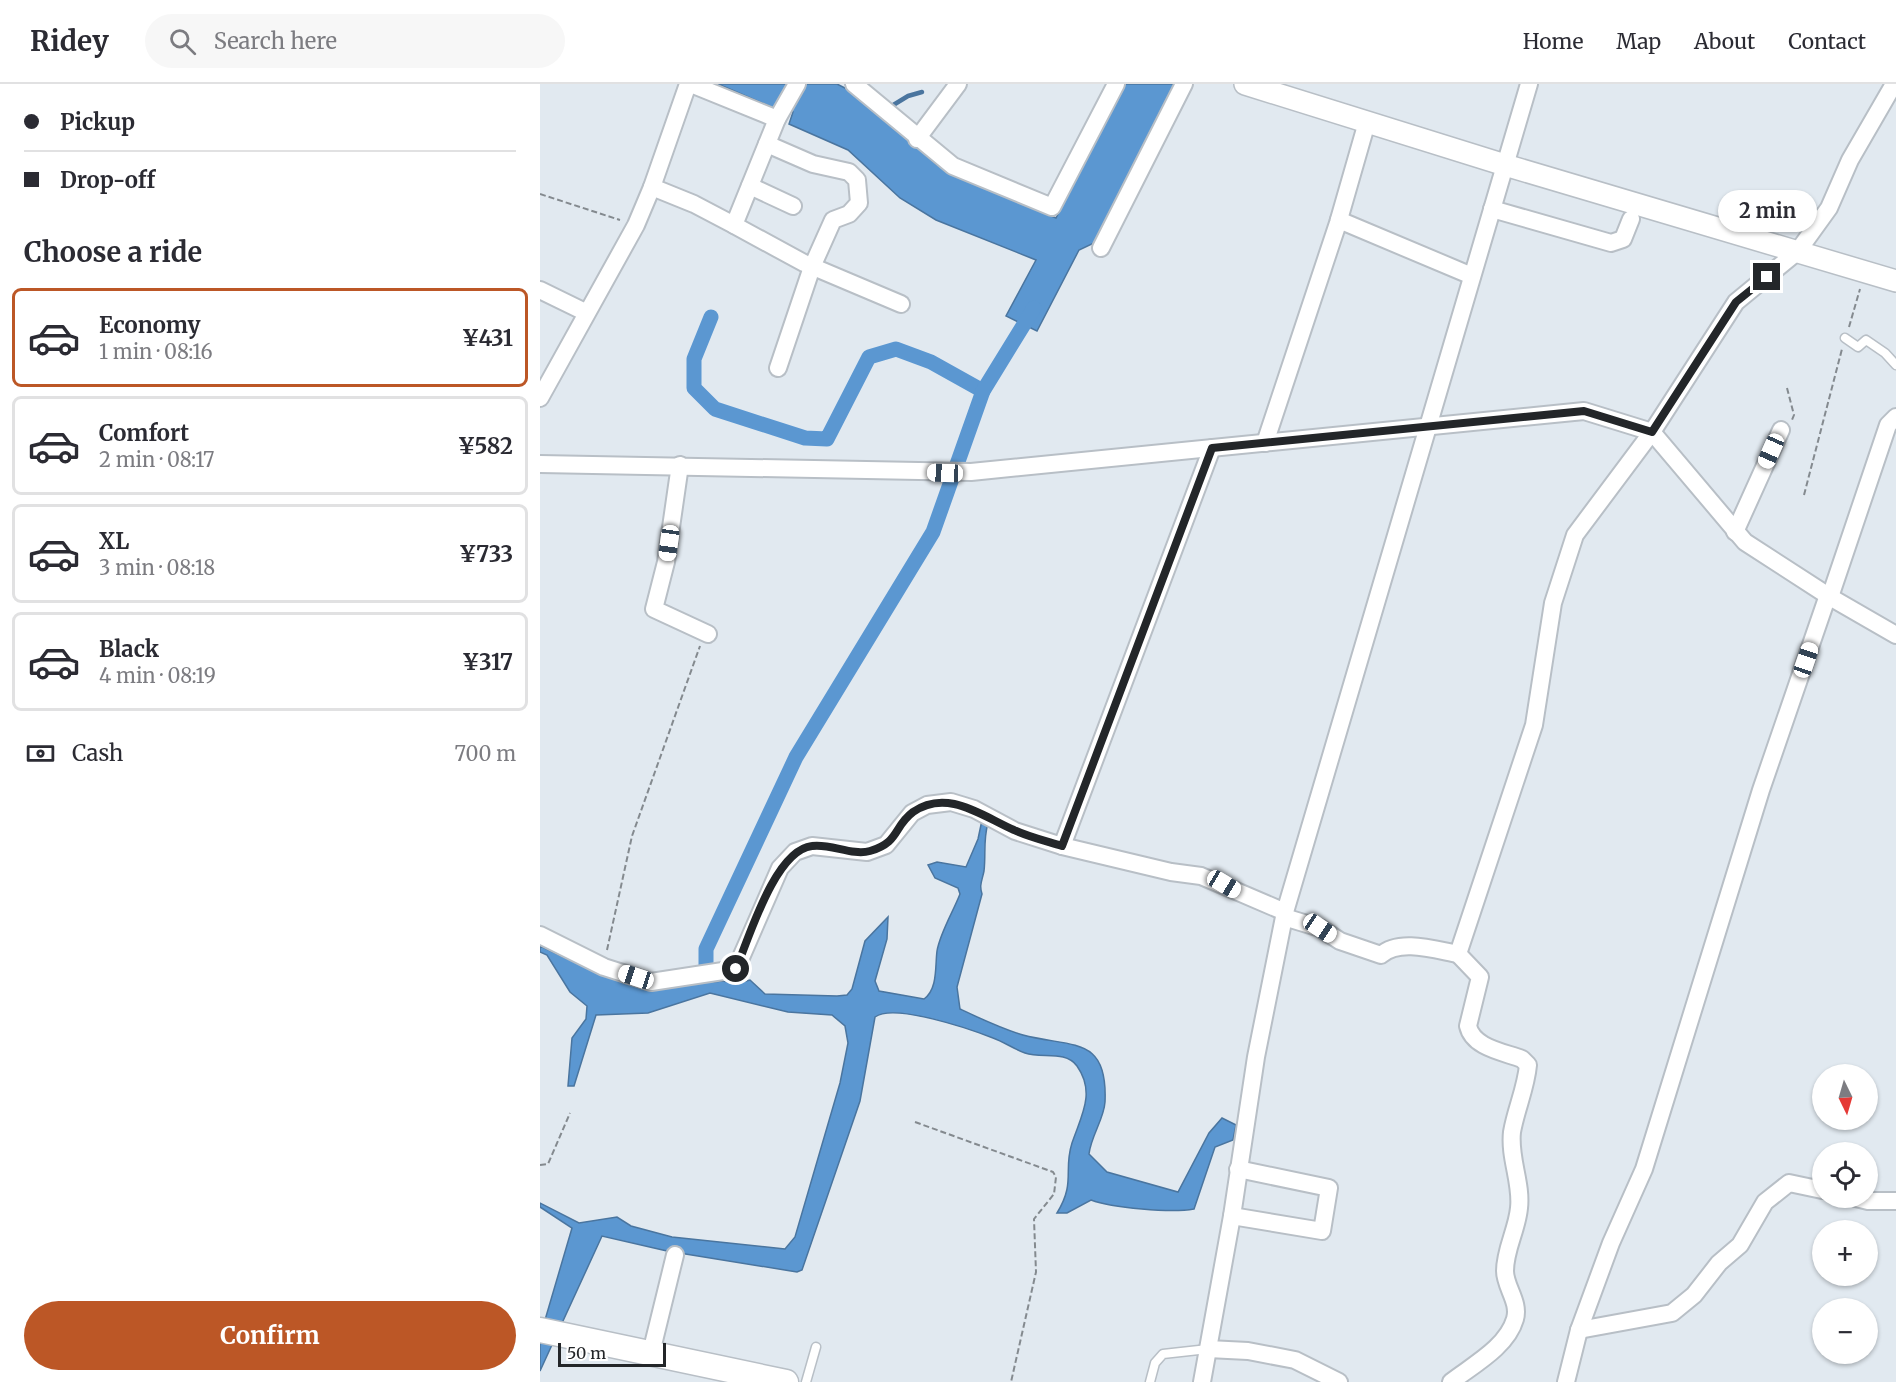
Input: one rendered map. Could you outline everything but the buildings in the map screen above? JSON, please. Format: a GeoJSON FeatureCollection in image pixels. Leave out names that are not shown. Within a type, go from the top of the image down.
{"type":"FeatureCollection","features":[{"type":"Feature","properties":{"kind":"main road"},"geometry":{"type":"LineString","coordinates":[[550,1332],[786,1382]]}},
{"type":"Feature","properties":{"kind":"street"},"geometry":{"type":"LineString","coordinates":[[540,398],[585,312],[636,225],[690,84],[780,115]]}},
{"type":"Feature","properties":{"kind":"street"},"geometry":{"type":"LineString","coordinates":[[734,225],[767,144],[797,84]]}},
{"type":"Feature","properties":{"kind":"street"},"geometry":{"type":"LineString","coordinates":[[854,84],[917,139],[953,166],[1052,207],[1116,84]]}},
{"type":"Feature","properties":{"kind":"street"},"geometry":{"type":"LineString","coordinates":[[917,139],[958,84]]}},
{"type":"Feature","properties":{"kind":"street"},"geometry":{"type":"LineString","coordinates":[[1101,248],[1184,84]]}},
{"type":"Feature","properties":{"kind":"street"},"geometry":{"type":"LineString","coordinates":[[1245,84],[1505,165],[1896,281]]}},
{"type":"Feature","properties":{"kind":"street"},"geometry":{"type":"LineString","coordinates":[[1202,1382],[1232,1216],[1238,1169],[1285,915],[1529,84]]}},
{"type":"Feature","properties":{"kind":"street"},"geometry":{"type":"LineString","coordinates":[[1458,954],[1534,725],[1553,603],[1575,535],[1652,432],[1736,302],[1798,251],[1829,208],[1850,160],[1893,84]]}},
{"type":"Feature","properties":{"kind":"street"},"geometry":{"type":"LineString","coordinates":[[1265,442],[1339,220],[1367,122]]}},
{"type":"Feature","properties":{"kind":"street"},"geometry":{"type":"LineString","coordinates":[[767,144],[813,164],[849,172],[857,180],[859,202],[849,214],[833,220],[812,267],[778,368]]}},
{"type":"Feature","properties":{"kind":"street"},"geometry":{"type":"LineString","coordinates":[[750,186],[793,206]]}},
{"type":"Feature","properties":{"kind":"street"},"geometry":{"type":"LineString","coordinates":[[652,187],[694,204],[812,267],[901,304]]}},
{"type":"Feature","properties":{"kind":"street"},"geometry":{"type":"LineString","coordinates":[[1492,210],[1611,243],[1623,239],[1631,219]]}},
{"type":"Feature","properties":{"kind":"street"},"geometry":{"type":"LineString","coordinates":[[1339,220],[1472,276]]}},
{"type":"Feature","properties":{"kind":"street"},"geometry":{"type":"LineString","coordinates":[[540,290],[585,312]]}},
{"type":"Feature","properties":{"kind":"street"},"geometry":{"type":"LineString","coordinates":[[540,464],[970,472],[1584,411],[1652,432],[1735,532],[1763,554],[1896,635]]}},
{"type":"Feature","properties":{"kind":"street"},"geometry":{"type":"LineString","coordinates":[[1566,1382],[1579,1330],[1611,1243],[1644,1169],[1761,790],[1888,425],[1896,417]]}},
{"type":"Feature","properties":{"kind":"street"},"geometry":{"type":"LineString","coordinates":[[1735,532],[1785,428]]}},
{"type":"Feature","properties":{"kind":"street"},"geometry":{"type":"LineString","coordinates":[[1062,846],[1212,448]]}},
{"type":"Feature","properties":{"kind":"street"},"geometry":{"type":"LineString","coordinates":[[680,465],[666,562],[654,609],[706,633]]}},
{"type":"Feature","properties":{"kind":"street"},"geometry":{"type":"LineString","coordinates":[[540,935],[604,967],[651,982],[736,969],[780,868],[795,852],[812,846],[867,852],[885,846],[912,813],[927,805],[951,802],[974,809],[1015,831],[1062,846],[1171,872],[1202,876],[1285,915],[1320,928],[1340,941],[1381,955],[1388,948],[1420,947],[1458,954],[1480,977],[1468,1026],[1475,1040],[1522,1059],[1528,1065],[1512,1132],[1512,1154],[1519,1208],[1507,1252],[1505,1273],[1516,1306],[1516,1317],[1510,1330],[1496,1347],[1451,1382]]}},
{"type":"Feature","properties":{"kind":"street"},"geometry":{"type":"LineString","coordinates":[[1232,1216],[1322,1231],[1329,1188],[1238,1169]]}},
{"type":"Feature","properties":{"kind":"street"},"geometry":{"type":"LineString","coordinates":[[1579,1330],[1672,1313],[1694,1295],[1719,1263],[1740,1245],[1765,1202],[1789,1183],[1812,1188]]}},
{"type":"Feature","properties":{"kind":"street"},"geometry":{"type":"LineString","coordinates":[[1878,1201],[1896,1201]]}},
{"type":"Feature","properties":{"kind":"street"},"geometry":{"type":"LineString","coordinates":[[651,1353],[675,1255]]}},
{"type":"Feature","properties":{"kind":"street"},"geometry":{"type":"LineString","coordinates":[[1208,1349],[1248,1351],[1295,1360],[1339,1382]]}},
{"type":"Feature","properties":{"kind":"lane"},"geometry":{"type":"LineString","coordinates":[[1845,338],[1858,347],[1866,340],[1885,353],[1896,365]]}},
{"type":"Feature","properties":{"kind":"lane"},"geometry":{"type":"LineString","coordinates":[[806,1382],[816,1347]]}},
{"type":"Feature","properties":{"kind":"lane"},"geometry":{"type":"LineString","coordinates":[[1150,1382],[1155,1363],[1162,1354],[1208,1349]]}},
{"type":"Feature","properties":{"kind":"path"},"geometry":{"type":"LineString","coordinates":[[540,194],[636,225]]}},
{"type":"Feature","properties":{"kind":"path"},"geometry":{"type":"LineString","coordinates":[[1804,495],[1845,338],[1862,283]]}},
{"type":"Feature","properties":{"kind":"path"},"geometry":{"type":"LineString","coordinates":[[1785,428],[1794,415],[1787,388]]}},
{"type":"Feature","properties":{"kind":"path"},"geometry":{"type":"LineString","coordinates":[[604,967],[632,836],[706,633]]}},
{"type":"Feature","properties":{"kind":"path"},"geometry":{"type":"LineString","coordinates":[[540,1166],[548,1164],[570,1113]]}},
{"type":"Feature","properties":{"kind":"path"},"geometry":{"type":"LineString","coordinates":[[915,1122],[1053,1172],[1056,1177],[1054,1194],[1034,1219],[1036,1272],[1011,1382]]}},
{"type":"Feature","properties":{"kind":"water"},"geometry":{"type":"Polygon","coordinates":[[[718,84],[837,84],[857,94],[936,164],[955,176],[1056,218],[1125,84],[1176,84],[1094,243],[1079,250],[1037,331],[1006,316],[1036,260],[936,220],[900,198],[848,150],[789,124],[793,112],[778,105],[774,108],[718,84]]]}},
{"type":"Feature","properties":{"kind":"water"},"geometry":{"type":"Polygon","coordinates":[[[982,820],[988,823],[982,894],[957,987],[960,1009],[1015,1033],[1071,1044],[1084,1048],[1093,1055],[1100,1065],[1104,1080],[1105,1102],[1089,1154],[1107,1172],[1178,1192],[1209,1133],[1222,1118],[1236,1125],[1233,1140],[1215,1147],[1194,1209],[1142,1209],[1091,1200],[1067,1213],[1057,1213],[1066,1193],[1072,1143],[1085,1104],[1086,1086],[1077,1066],[1060,1056],[1025,1053],[993,1038],[951,1024],[915,1015],[885,1014],[875,1017],[860,1101],[802,1270],[797,1272],[667,1251],[602,1236],[540,1371],[540,1324],[545,1320],[572,1228],[540,1207],[540,1203],[579,1223],[617,1217],[631,1226],[672,1237],[785,1249],[795,1237],[840,1083],[848,1043],[845,1026],[832,1015],[788,1012],[710,993],[648,1013],[596,1015],[574,1086],[568,1086],[572,1038],[586,1019],[587,1006],[570,992],[547,955],[540,952],[540,946],[583,966],[649,989],[722,981],[738,983],[750,980],[765,994],[837,996],[847,995],[852,989],[865,941],[888,917],[887,939],[875,981],[879,991],[924,999],[932,989],[939,944],[960,894],[958,888],[935,878],[928,865],[937,862],[966,867],[978,839],[982,820]]]}},
{"type":"Feature","properties":{"kind":"waterway"},"geometry":{"type":"LineString","coordinates":[[890,107],[908,96],[922,92]]}},
{"type":"Feature","properties":{"kind":"waterway"},"geometry":{"type":"LineString","coordinates":[[706,985],[706,949],[796,757],[933,532],[983,391],[1034,308]]}},
{"type":"Feature","properties":{"kind":"waterway"},"geometry":{"type":"LineString","coordinates":[[711,317],[694,359],[694,388],[715,409],[805,438],[827,439],[869,357],[896,349],[931,362],[983,391]]}},
{"type":"Feature","properties":{"kind":"route"},"geometry":{"type":"LineString","coordinates":[[736,969],[780,868],[795,852],[812,846],[867,852],[885,846],[894,838],[912,813],[927,805],[951,802],[974,809],[1015,831],[1062,846],[1212,448],[1584,411],[1652,432],[1736,302],[1767,277]]}}]}
